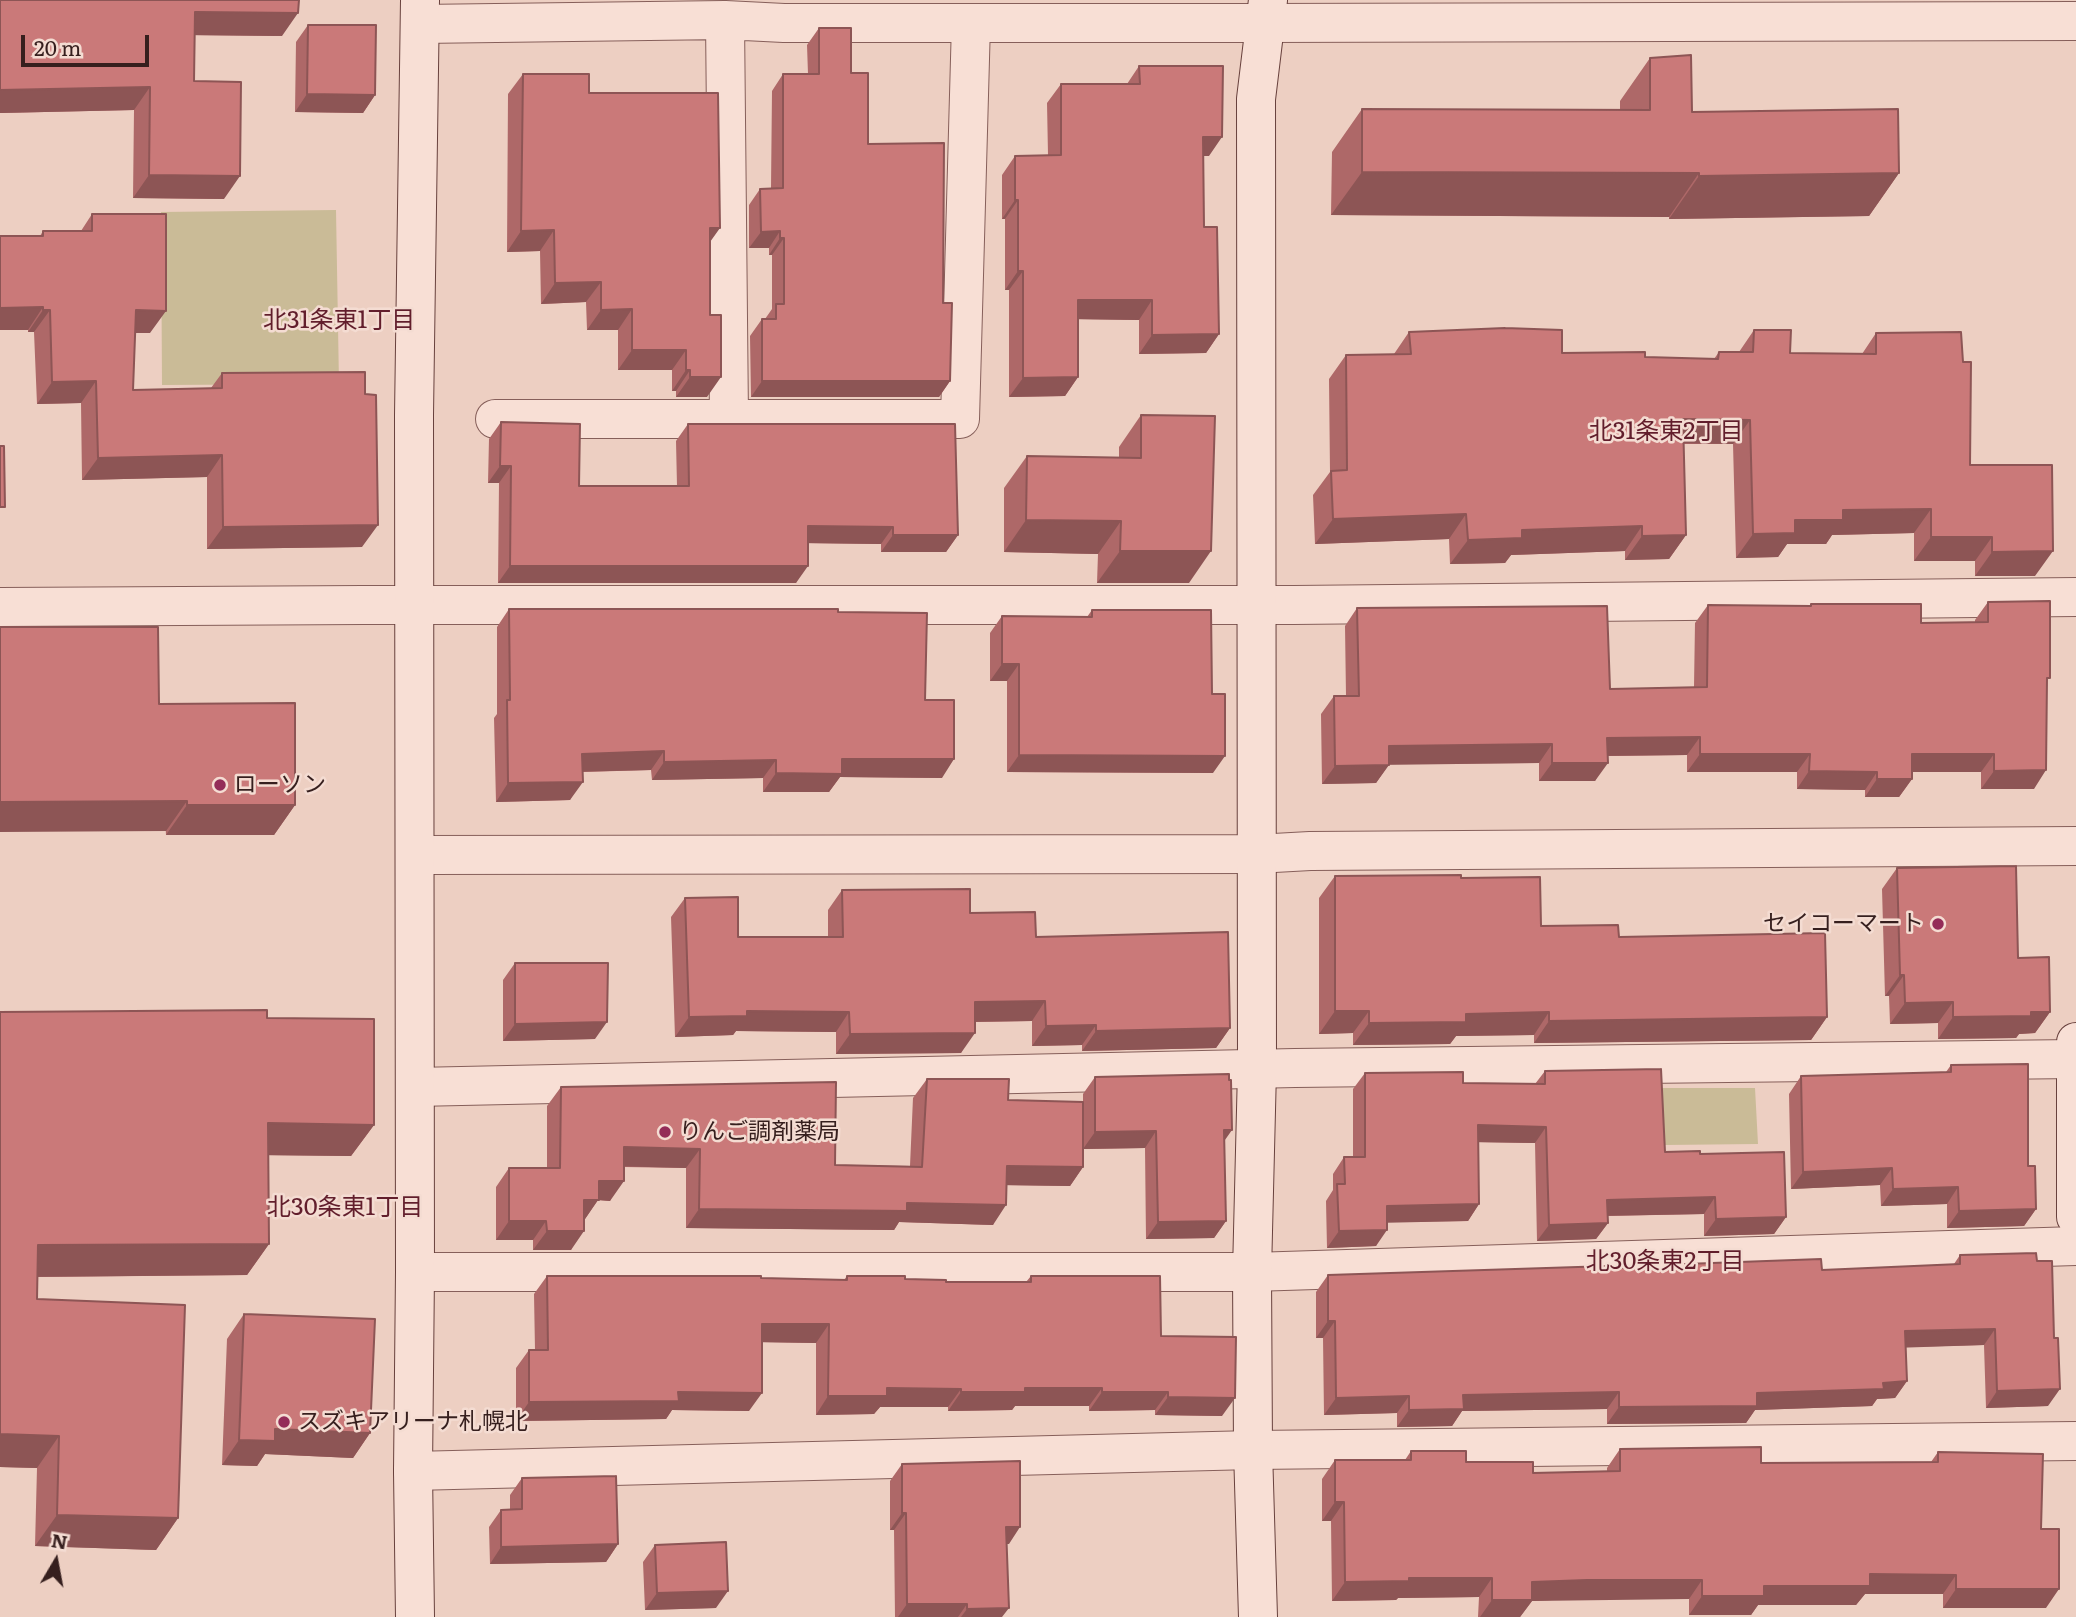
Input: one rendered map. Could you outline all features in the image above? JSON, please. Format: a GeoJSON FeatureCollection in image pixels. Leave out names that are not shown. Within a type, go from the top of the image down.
{"type":"FeatureCollection","features":[{"type":"Feature","properties":{"kind":"street"},"geometry":{"type":"LineString","coordinates":[[415,1617],[414,415],[420,12],[725,20],[784,12],[971,23],[1009,12],[2076,20]]}},
{"type":"Feature","properties":{"kind":"street"},"geometry":{"type":"LineString","coordinates":[[1258,1617],[1252,1272],[1256,1070],[1256,99],[1267,12]]}},
{"type":"Feature","properties":{"kind":"street"},"geometry":{"type":"LineString","coordinates":[[725,20],[729,418]]}},
{"type":"Feature","properties":{"kind":"street"},"geometry":{"type":"LineString","coordinates":[[495,419],[960,419],[971,23]]}},
{"type":"Feature","properties":{"kind":"street"},"geometry":{"type":"LineString","coordinates":[[0,607],[1256,604],[2076,597]]}},
{"type":"Feature","properties":{"kind":"street"},"geometry":{"type":"LineString","coordinates":[[415,855],[1256,854],[1310,850],[2076,846]]}},
{"type":"Feature","properties":{"kind":"street"},"geometry":{"type":"LineString","coordinates":[[2076,1042],[2076,1217]]}},
{"type":"Feature","properties":{"kind":"street"},"geometry":{"type":"LineString","coordinates":[[415,1087],[1256,1070],[2075,1059]]}},
{"type":"Feature","properties":{"kind":"street"},"geometry":{"type":"LineString","coordinates":[[415,1272],[1252,1272],[2076,1246]]}},
{"type":"Feature","properties":{"kind":"street"},"geometry":{"type":"LineString","coordinates":[[413,1471],[1253,1450],[2076,1441]]}},
{"type":"Feature","properties":{"kind":"shaded area"},"geometry":{"type":"Polygon","coordinates":[[[336,210],[339,384],[162,385],[161,212],[336,210]]]}},
{"type":"Feature","properties":{"kind":"shaded area"},"geometry":{"type":"Polygon","coordinates":[[[1661,1088],[1755,1088],[1758,1144],[1664,1145],[1661,1088]]]}},
{"type":"Feature","properties":{"kind":"building"},"geometry":{"type":"Polygon","coordinates":[[[0,0],[299,0],[298,13],[195,12],[194,81],[241,82],[240,176],[149,175],[150,87],[0,90],[0,0]]]}},
{"type":"Feature","properties":{"kind":"building"},"geometry":{"type":"Polygon","coordinates":[[[308,25],[376,25],[375,95],[307,94],[308,25]]]}},
{"type":"Feature","properties":{"kind":"building"},"geometry":{"type":"Polygon","coordinates":[[[819,28],[851,28],[851,73],[868,73],[868,144],[944,143],[943,303],[952,303],[950,381],[762,381],[762,319],[776,319],[776,304],[784,304],[784,238],[780,238],[780,231],[761,232],[760,189],[783,188],[783,74],[819,74],[819,28]]]}},
{"type":"Feature","properties":{"kind":"building"},"geometry":{"type":"Polygon","coordinates":[[[1691,55],[1692,112],[1898,109],[1899,173],[1699,176],[1699,173],[1362,172],[1362,109],[1650,110],[1650,58],[1691,55]]]}},
{"type":"Feature","properties":{"kind":"building"},"geometry":{"type":"Polygon","coordinates":[[[1139,66],[1223,66],[1222,137],[1203,137],[1204,227],[1217,227],[1219,334],[1152,335],[1152,300],[1078,300],[1078,377],[1023,378],[1023,271],[1018,271],[1015,156],[1061,155],[1061,84],[1140,84],[1139,66]]]}},
{"type":"Feature","properties":{"kind":"building"},"geometry":{"type":"Polygon","coordinates":[[[523,74],[589,74],[589,93],[718,93],[720,228],[710,228],[710,315],[721,315],[721,377],[690,377],[690,370],[686,370],[686,350],[632,350],[632,309],[601,310],[601,282],[555,283],[554,230],[521,231],[523,74]]]}},
{"type":"Feature","properties":{"kind":"building"},"geometry":{"type":"Polygon","coordinates":[[[92,214],[166,214],[166,311],[136,310],[133,390],[222,388],[222,373],[365,372],[365,394],[376,395],[378,525],[223,527],[222,455],[98,458],[96,381],[52,382],[50,310],[43,310],[43,307],[0,308],[0,236],[43,236],[43,231],[92,231],[92,214]]]}},
{"type":"Feature","properties":{"kind":"building"},"geometry":{"type":"Polygon","coordinates":[[[1505,328],[1562,330],[1562,353],[1645,352],[1645,357],[1718,359],[1719,352],[1753,352],[1754,330],[1791,330],[1790,353],[1876,354],[1876,333],[1961,332],[1963,362],[1971,362],[1970,465],[2052,465],[2053,551],[1992,552],[1992,537],[1931,537],[1931,509],[1843,510],[1843,520],[1795,520],[1795,533],[1753,534],[1750,420],[1683,419],[1686,535],[1642,536],[1642,526],[1522,530],[1522,538],[1468,540],[1466,514],[1333,519],[1331,471],[1347,470],[1346,355],[1411,354],[1409,332],[1505,328]]]}},
{"type":"Feature","properties":{"kind":"building"},"geometry":{"type":"Polygon","coordinates":[[[1141,415],[1215,416],[1211,551],[1120,551],[1121,521],[1026,520],[1027,456],[1141,458],[1141,415]]]}},
{"type":"Feature","properties":{"kind":"building"},"geometry":{"type":"Polygon","coordinates":[[[501,422],[580,424],[579,486],[689,486],[688,424],[955,424],[958,535],[893,535],[893,527],[808,526],[808,566],[510,566],[511,466],[500,466],[501,422]]]}},
{"type":"Feature","properties":{"kind":"building"},"geometry":{"type":"Polygon","coordinates":[[[0,446],[4,446],[5,507],[0,507],[0,446]]]}},
{"type":"Feature","properties":{"kind":"building"},"geometry":{"type":"Polygon","coordinates":[[[2050,601],[2046,770],[1994,771],[1994,754],[1912,754],[1912,779],[1877,779],[1877,772],[1809,771],[1810,754],[1700,754],[1700,737],[1607,738],[1608,763],[1552,763],[1552,744],[1389,746],[1389,765],[1335,766],[1334,696],[1359,696],[1357,608],[1607,606],[1610,689],[1707,687],[1708,605],[1921,604],[1921,623],[1988,622],[1988,602],[2050,601]]]}},
{"type":"Feature","properties":{"kind":"building"},"geometry":{"type":"Polygon","coordinates":[[[509,609],[838,609],[838,612],[927,613],[925,700],[954,700],[954,759],[842,759],[842,774],[776,773],[776,760],[664,762],[664,751],[582,754],[583,782],[508,783],[509,609]]]}},
{"type":"Feature","properties":{"kind":"building"},"geometry":{"type":"Polygon","coordinates":[[[1092,610],[1211,610],[1212,694],[1225,694],[1225,756],[1019,755],[1019,664],[1002,664],[1002,616],[1092,617],[1092,610]]]}},
{"type":"Feature","properties":{"kind":"building"},"geometry":{"type":"Polygon","coordinates":[[[0,627],[158,627],[159,704],[295,703],[295,805],[187,805],[187,801],[0,802],[0,627]]]}},
{"type":"Feature","properties":{"kind":"building"},"geometry":{"type":"Polygon","coordinates":[[[2016,866],[2018,958],[2049,957],[2050,1012],[2031,1012],[2031,1016],[1953,1017],[1953,1002],[1905,1003],[1904,975],[1900,975],[1897,868],[2016,866]]]}},
{"type":"Feature","properties":{"kind":"building"},"geometry":{"type":"Polygon","coordinates":[[[1461,875],[1461,878],[1540,877],[1541,926],[1618,925],[1619,937],[1825,933],[1827,1017],[1549,1021],[1549,1012],[1466,1014],[1466,1022],[1369,1023],[1369,1011],[1335,1011],[1335,876],[1461,875]]]}},
{"type":"Feature","properties":{"kind":"building"},"geometry":{"type":"Polygon","coordinates":[[[970,889],[970,913],[1035,912],[1036,937],[1228,932],[1230,1028],[1096,1031],[1096,1025],[1046,1026],[1045,1001],[975,1002],[975,1033],[850,1034],[849,1012],[747,1011],[747,1016],[689,1017],[685,898],[738,897],[738,937],[843,937],[842,890],[970,889]]]}},
{"type":"Feature","properties":{"kind":"building"},"geometry":{"type":"Polygon","coordinates":[[[515,963],[608,963],[607,1022],[515,1024],[515,963]]]}},
{"type":"Feature","properties":{"kind":"building"},"geometry":{"type":"Polygon","coordinates":[[[267,1010],[267,1018],[374,1019],[374,1125],[268,1123],[269,1244],[38,1245],[37,1299],[185,1305],[178,1518],[57,1515],[59,1436],[0,1434],[0,1012],[267,1010]]]}},
{"type":"Feature","properties":{"kind":"building"},"geometry":{"type":"Polygon","coordinates":[[[2028,1064],[2028,1166],[2035,1166],[2036,1209],[1959,1211],[1958,1187],[1893,1189],[1892,1168],[1803,1172],[1801,1076],[1951,1072],[1951,1065],[2028,1064]]]}},
{"type":"Feature","properties":{"kind":"building"},"geometry":{"type":"Polygon","coordinates":[[[1661,1069],[1665,1152],[1784,1152],[1786,1217],[1716,1219],[1715,1197],[1607,1200],[1608,1223],[1549,1225],[1546,1127],[1478,1125],[1479,1204],[1387,1206],[1387,1230],[1339,1231],[1337,1184],[1345,1184],[1344,1157],[1365,1157],[1365,1073],[1463,1072],[1463,1083],[1545,1084],[1545,1071],[1661,1069]]]}},
{"type":"Feature","properties":{"kind":"building"},"geometry":{"type":"Polygon","coordinates":[[[1229,1074],[1232,1130],[1224,1130],[1226,1221],[1158,1222],[1156,1131],[1095,1132],[1095,1077],[1229,1074]]]}},
{"type":"Feature","properties":{"kind":"building"},"geometry":{"type":"Polygon","coordinates":[[[927,1079],[1009,1079],[1008,1100],[1083,1102],[1083,1167],[1007,1166],[1006,1205],[907,1203],[907,1211],[699,1209],[700,1149],[624,1147],[624,1181],[599,1181],[599,1200],[584,1200],[584,1231],[547,1231],[546,1221],[509,1221],[509,1168],[560,1168],[561,1087],[836,1082],[835,1165],[922,1167],[927,1079]]]}},
{"type":"Feature","properties":{"kind":"building"},"geometry":{"type":"Polygon","coordinates":[[[2036,1253],[2037,1261],[2052,1261],[2054,1338],[2058,1338],[2060,1389],[1997,1391],[1995,1329],[1905,1331],[1907,1381],[1883,1383],[1884,1389],[1757,1393],[1757,1406],[1619,1407],[1619,1392],[1463,1395],[1464,1409],[1409,1410],[1409,1396],[1336,1398],[1335,1321],[1328,1321],[1328,1275],[1609,1266],[1685,1268],[1685,1264],[1821,1259],[1822,1270],[1960,1264],[1960,1255],[2036,1253]]]}},
{"type":"Feature","properties":{"kind":"building"},"geometry":{"type":"Polygon","coordinates":[[[547,1276],[761,1276],[847,1280],[847,1276],[905,1276],[905,1279],[946,1282],[1031,1282],[1031,1276],[1160,1276],[1161,1336],[1236,1337],[1235,1398],[1168,1397],[1168,1392],[1102,1392],[1102,1388],[1025,1388],[1025,1392],[961,1392],[961,1389],[887,1388],[887,1396],[828,1396],[829,1324],[762,1324],[762,1393],[678,1392],[679,1401],[529,1402],[529,1350],[548,1350],[547,1276]]]}},
{"type":"Feature","properties":{"kind":"building"},"geometry":{"type":"Polygon","coordinates":[[[244,1314],[375,1319],[370,1433],[275,1429],[275,1441],[239,1440],[244,1314]]]}},
{"type":"Feature","properties":{"kind":"building"},"geometry":{"type":"Polygon","coordinates":[[[1761,1447],[1761,1463],[1938,1462],[1938,1452],[2043,1454],[2041,1529],[2059,1529],[2059,1589],[1956,1589],[1956,1575],[1870,1574],[1870,1586],[1764,1586],[1764,1596],[1702,1596],[1702,1580],[1532,1582],[1532,1600],[1492,1600],[1492,1578],[1409,1578],[1409,1581],[1345,1582],[1344,1502],[1335,1502],[1335,1460],[1411,1460],[1411,1451],[1466,1451],[1466,1462],[1533,1462],[1533,1473],[1620,1471],[1620,1449],[1761,1447]]]}},
{"type":"Feature","properties":{"kind":"building"},"geometry":{"type":"Polygon","coordinates":[[[1020,1461],[1020,1527],[1006,1527],[1009,1608],[967,1609],[967,1604],[907,1604],[906,1513],[902,1513],[902,1464],[1020,1461]]]}},
{"type":"Feature","properties":{"kind":"building"},"geometry":{"type":"Polygon","coordinates":[[[616,1476],[618,1544],[501,1547],[501,1510],[522,1509],[522,1478],[616,1476]]]}},
{"type":"Feature","properties":{"kind":"building"},"geometry":{"type":"Polygon","coordinates":[[[726,1542],[728,1591],[657,1593],[655,1545],[726,1542]]]}},
{"type":"Feature","properties":{"kind":"place","name":"ローソン"},"geometry":{"type":"Point","coordinates":[220,785]}},
{"type":"Feature","properties":{"kind":"place","name":"セイコーマート"},"geometry":{"type":"Point","coordinates":[1938,924]}},
{"type":"Feature","properties":{"kind":"place","name":"りんご調剤薬局"},"geometry":{"type":"Point","coordinates":[665,1132]}},
{"type":"Feature","properties":{"kind":"place","name":"スズキアリーナ札幌北"},"geometry":{"type":"Point","coordinates":[284,1422]}},
{"type":"Feature","properties":{"kind":"district","name":"北31条東1丁目"},"geometry":{"type":"Point","coordinates":[339,321]}},
{"type":"Feature","properties":{"kind":"district","name":"北31条東2丁目"},"geometry":{"type":"Point","coordinates":[1666,432]}},
{"type":"Feature","properties":{"kind":"district","name":"北30条東1丁目"},"geometry":{"type":"Point","coordinates":[345,1208]}},
{"type":"Feature","properties":{"kind":"district","name":"北30条東2丁目"},"geometry":{"type":"Point","coordinates":[1665,1262]}}]}
